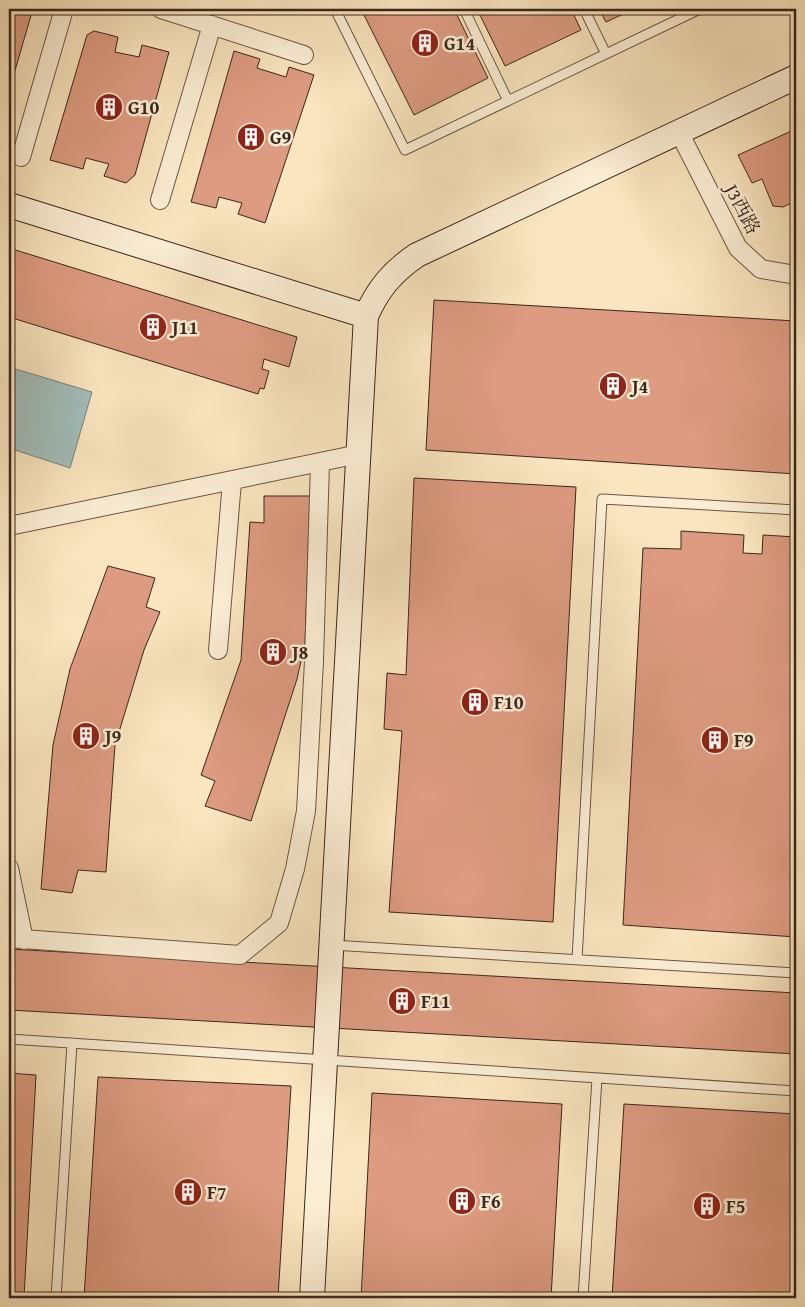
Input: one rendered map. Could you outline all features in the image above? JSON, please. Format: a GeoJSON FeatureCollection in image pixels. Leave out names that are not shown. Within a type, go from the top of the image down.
{"type":"FeatureCollection","features":[{"type":"Feature","properties":{"kind":"street"},"geometry":{"type":"LineString","coordinates":[[21,158],[64,9]]}},
{"type":"Feature","properties":{"kind":"street"},"geometry":{"type":"LineString","coordinates":[[161,9],[304,55]]}},
{"type":"Feature","properties":{"kind":"street"},"geometry":{"type":"LineString","coordinates":[[160,200],[212,25]]}},
{"type":"Feature","properties":{"kind":"street"},"geometry":{"type":"LineString","coordinates":[[312,1298],[366,316],[376,294],[386,280],[398,268],[417,255],[796,77]]}},
{"type":"Feature","properties":{"kind":"street","name":"J3西路"},"geometry":{"type":"LineString","coordinates":[[679,132],[738,248],[761,269],[796,275]]}},
{"type":"Feature","properties":{"kind":"street"},"geometry":{"type":"LineString","coordinates":[[9,205],[366,316]]}},
{"type":"Feature","properties":{"kind":"street"},"geometry":{"type":"LineString","coordinates":[[9,526],[359,454]]}},
{"type":"Feature","properties":{"kind":"street"},"geometry":{"type":"LineString","coordinates":[[9,868],[16,939],[240,955],[279,923],[295,868],[306,811],[314,661],[320,463]]}},
{"type":"Feature","properties":{"kind":"street"},"geometry":{"type":"LineString","coordinates":[[218,650],[232,480]]}},
{"type":"Feature","properties":{"kind":"lane"},"geometry":{"type":"LineString","coordinates":[[335,9],[405,150],[700,9]]}},
{"type":"Feature","properties":{"kind":"lane"},"geometry":{"type":"LineString","coordinates":[[464,9],[508,101]]}},
{"type":"Feature","properties":{"kind":"lane"},"geometry":{"type":"LineString","coordinates":[[584,9],[606,54]]}},
{"type":"Feature","properties":{"kind":"lane"},"geometry":{"type":"LineString","coordinates":[[577,960],[602,499],[796,510]]}},
{"type":"Feature","properties":{"kind":"lane"},"geometry":{"type":"LineString","coordinates":[[332,945],[796,973]]}},
{"type":"Feature","properties":{"kind":"lane"},"geometry":{"type":"LineString","coordinates":[[9,1039],[796,1091]]}},
{"type":"Feature","properties":{"kind":"lane"},"geometry":{"type":"LineString","coordinates":[[56,1298],[72,1043]]}},
{"type":"Feature","properties":{"kind":"lane"},"geometry":{"type":"LineString","coordinates":[[583,1298],[597,1078]]}},
{"type":"Feature","properties":{"kind":"water"},"geometry":{"type":"Polygon","coordinates":[[[9,367],[92,392],[70,468],[9,448],[9,367]]]}},
{"type":"Feature","properties":{"kind":"building"},"geometry":{"type":"Polygon","coordinates":[[[9,9],[32,12],[9,91],[9,9]]]}},
{"type":"Feature","properties":{"kind":"building","name":"G14"},"geometry":{"type":"Polygon","coordinates":[[[361,9],[454,9],[488,78],[414,115],[361,9]]]}},
{"type":"Feature","properties":{"kind":"building"},"geometry":{"type":"Polygon","coordinates":[[[477,9],[571,9],[581,30],[505,66],[477,9]]]}},
{"type":"Feature","properties":{"kind":"building"},"geometry":{"type":"Polygon","coordinates":[[[599,9],[634,9],[606,22],[599,9]]]}},
{"type":"Feature","properties":{"kind":"building","name":"G10"},"geometry":{"type":"Polygon","coordinates":[[[94,31],[118,37],[115,52],[139,57],[142,45],[169,52],[135,175],[126,183],[104,176],[109,164],[86,158],[83,169],[50,160],[87,35],[94,31]]]}},
{"type":"Feature","properties":{"kind":"building","name":"G9"},"geometry":{"type":"Polygon","coordinates":[[[234,51],[260,59],[257,68],[286,77],[289,67],[314,75],[265,223],[238,214],[242,203],[219,197],[216,208],[191,202],[234,51]]]}},
{"type":"Feature","properties":{"kind":"building"},"geometry":{"type":"Polygon","coordinates":[[[796,129],[796,201],[783,207],[773,206],[762,179],[752,183],[738,155],[796,129]]]}},
{"type":"Feature","properties":{"kind":"building","name":"J11"},"geometry":{"type":"Polygon","coordinates":[[[9,248],[297,337],[289,367],[264,359],[262,369],[269,371],[264,389],[260,388],[258,394],[9,317],[9,248]]]}},
{"type":"Feature","properties":{"kind":"building","name":"J4"},"geometry":{"type":"Polygon","coordinates":[[[434,300],[796,321],[796,474],[426,450],[434,300]]]}},
{"type":"Feature","properties":{"kind":"building","name":"F10"},"geometry":{"type":"Polygon","coordinates":[[[414,478],[576,487],[553,922],[389,912],[402,731],[384,729],[387,673],[406,675],[414,478]]]}},
{"type":"Feature","properties":{"kind":"building","name":"J8"},"geometry":{"type":"Polygon","coordinates":[[[264,496],[310,496],[305,644],[297,679],[251,821],[205,806],[215,781],[201,775],[241,660],[250,522],[264,523],[264,496]]]}},
{"type":"Feature","properties":{"kind":"building","name":"F9"},"geometry":{"type":"Polygon","coordinates":[[[681,531],[744,535],[743,553],[762,554],[763,535],[796,537],[796,937],[623,925],[643,548],[681,549],[681,531]]]}},
{"type":"Feature","properties":{"kind":"building","name":"J9"},"geometry":{"type":"Polygon","coordinates":[[[108,566],[155,578],[146,607],[160,612],[144,650],[115,745],[106,872],[78,870],[72,893],[41,889],[53,745],[70,669],[108,566]]]}},
{"type":"Feature","properties":{"kind":"building","name":"F11"},"geometry":{"type":"Polygon","coordinates":[[[9,949],[796,993],[796,1054],[9,1010],[9,949]]]}},
{"type":"Feature","properties":{"kind":"building"},"geometry":{"type":"Polygon","coordinates":[[[9,1073],[36,1075],[24,1298],[9,1298],[9,1073]]]}},
{"type":"Feature","properties":{"kind":"building","name":"F7"},"geometry":{"type":"Polygon","coordinates":[[[98,1077],[291,1086],[278,1298],[84,1298],[98,1077]]]}},
{"type":"Feature","properties":{"kind":"building","name":"F6"},"geometry":{"type":"Polygon","coordinates":[[[372,1093],[562,1104],[551,1298],[361,1298],[372,1093]]]}},
{"type":"Feature","properties":{"kind":"building","name":"F5"},"geometry":{"type":"Polygon","coordinates":[[[624,1104],[796,1114],[796,1298],[612,1298],[624,1104]]]}},
{"type":"Feature","properties":{"kind":"place","name":"G14"},"geometry":{"type":"Point","coordinates":[425,43]}},
{"type":"Feature","properties":{"kind":"place","name":"G10"},"geometry":{"type":"Point","coordinates":[109,107]}},
{"type":"Feature","properties":{"kind":"place","name":"G9"},"geometry":{"type":"Point","coordinates":[251,137]}},
{"type":"Feature","properties":{"kind":"place","name":"J11"},"geometry":{"type":"Point","coordinates":[153,327]}},
{"type":"Feature","properties":{"kind":"place","name":"J4"},"geometry":{"type":"Point","coordinates":[613,386]}},
{"type":"Feature","properties":{"kind":"place","name":"J8"},"geometry":{"type":"Point","coordinates":[273,652]}},
{"type":"Feature","properties":{"kind":"place","name":"F10"},"geometry":{"type":"Point","coordinates":[475,702]}},
{"type":"Feature","properties":{"kind":"place","name":"J9"},"geometry":{"type":"Point","coordinates":[86,736]}},
{"type":"Feature","properties":{"kind":"place","name":"F9"},"geometry":{"type":"Point","coordinates":[715,740]}},
{"type":"Feature","properties":{"kind":"place","name":"F11"},"geometry":{"type":"Point","coordinates":[402,1001]}},
{"type":"Feature","properties":{"kind":"place","name":"F7"},"geometry":{"type":"Point","coordinates":[188,1192]}},
{"type":"Feature","properties":{"kind":"place","name":"F6"},"geometry":{"type":"Point","coordinates":[462,1201]}},
{"type":"Feature","properties":{"kind":"place","name":"F5"},"geometry":{"type":"Point","coordinates":[707,1206]}}]}
